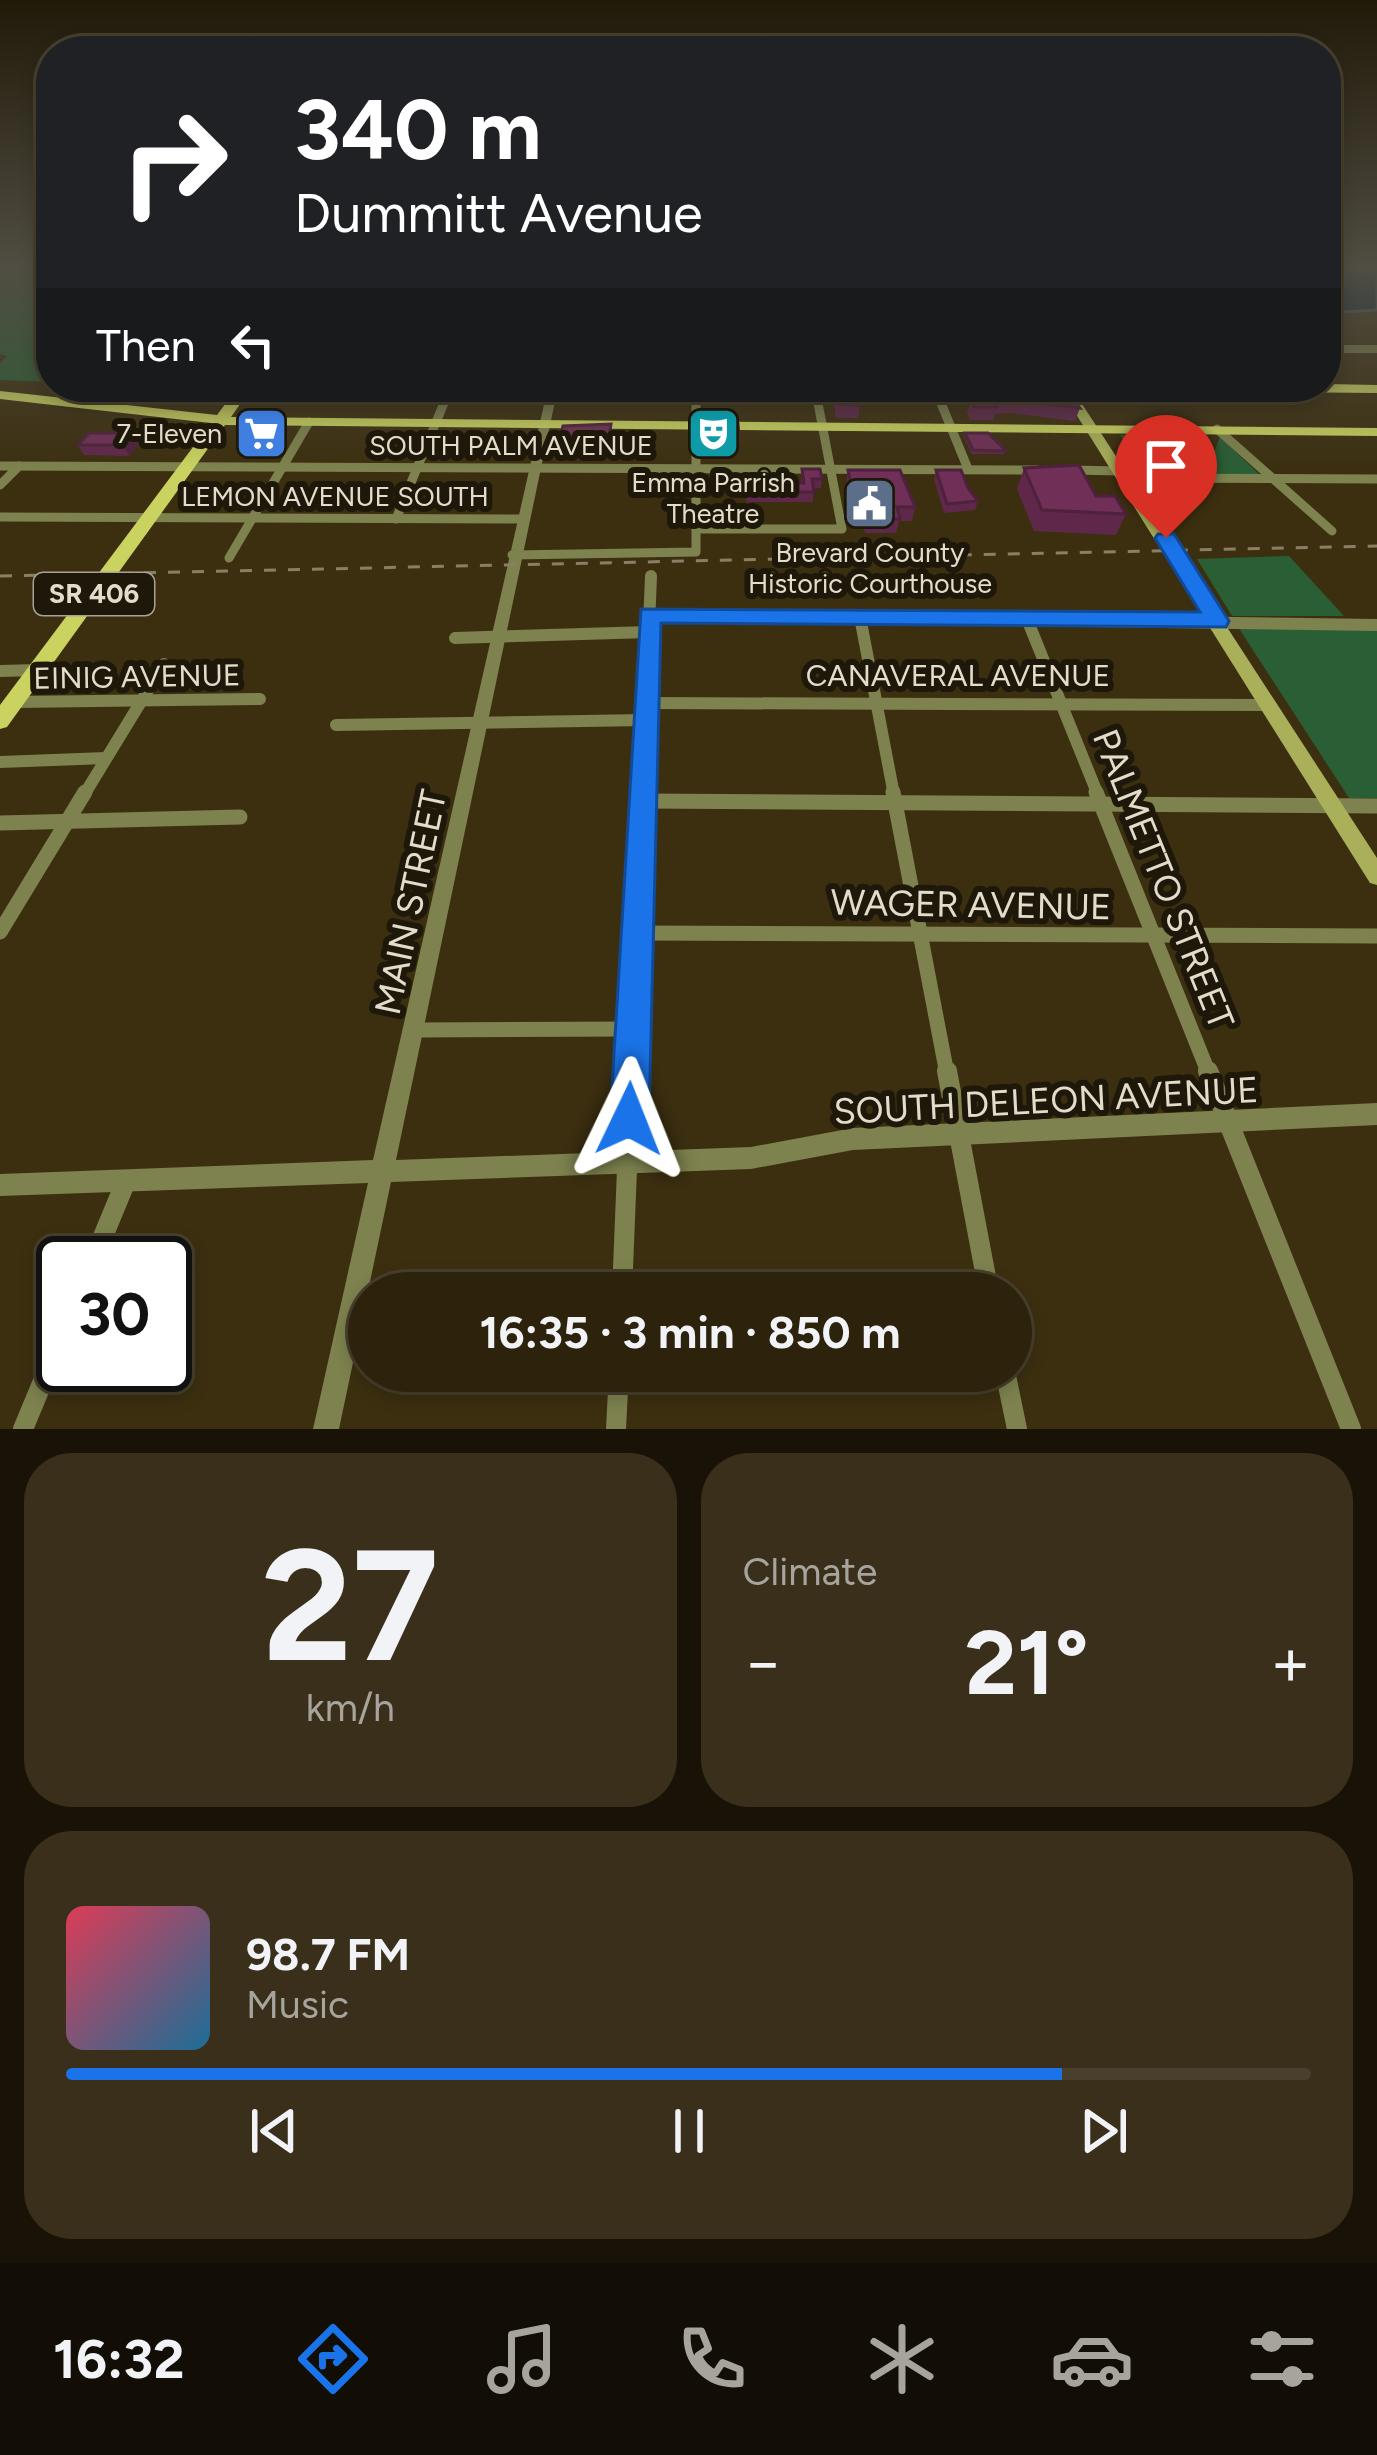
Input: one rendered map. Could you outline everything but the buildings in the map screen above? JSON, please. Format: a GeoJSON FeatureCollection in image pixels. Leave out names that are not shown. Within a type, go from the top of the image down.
{"type":"FeatureCollection","features":[{"type":"Feature","properties":{"kind":"main road"},"geometry":{"type":"LineString","coordinates":[[0,386],[36,384]]}},
{"type":"Feature","properties":{"kind":"main road"},"geometry":{"type":"LineString","coordinates":[[25,395],[36,389]]}},
{"type":"Feature","properties":{"kind":"main road"},"geometry":{"type":"LineString","coordinates":[[1341,389],[1377,389]]}},
{"type":"Feature","properties":{"kind":"main road"},"geometry":{"type":"LineString","coordinates":[[0,395],[36,397]]}},
{"type":"Feature","properties":{"kind":"main road"},"geometry":{"type":"LineString","coordinates":[[76,402],[220,421],[1089,425],[1377,432]]}},
{"type":"Feature","properties":{"kind":"main road","name":"SR 406"},"geometry":{"type":"LineString","coordinates":[[0,721],[234,402]]}},
{"type":"Feature","properties":{"kind":"main road"},"geometry":{"type":"LineString","coordinates":[[1074,402],[1111,452],[1377,876]]}},
{"type":"Feature","properties":{"kind":"main road"},"geometry":{"type":"LineString","coordinates":[[1111,452],[1110,432],[1129,427]]}},
{"type":"Feature","properties":{"kind":"street"},"geometry":{"type":"LineString","coordinates":[[1341,349],[1377,349]]}},
{"type":"Feature","properties":{"kind":"street"},"geometry":{"type":"LineString","coordinates":[[396,519],[444,402]]}},
{"type":"Feature","properties":{"kind":"street","name":"MAIN STREET"},"geometry":{"type":"LineString","coordinates":[[326,1429],[417,1030],[500,637],[512,555],[549,402]]}},
{"type":"Feature","properties":{"kind":"street"},"geometry":{"type":"LineString","coordinates":[[512,555],[696,552],[695,402]]}},
{"type":"Feature","properties":{"kind":"street"},"geometry":{"type":"LineString","coordinates":[[696,529],[842,529],[818,402]]}},
{"type":"Feature","properties":{"kind":"street"},"geometry":{"type":"LineString","coordinates":[[940,402],[968,469]]}},
{"type":"Feature","properties":{"kind":"street"},"geometry":{"type":"LineString","coordinates":[[229,558],[309,422]]}},
{"type":"Feature","properties":{"kind":"street"},"geometry":{"type":"LineString","coordinates":[[1217,429],[1332,531]]}},
{"type":"Feature","properties":{"kind":"street","name":"SOUTH PALM AVENUE"},"geometry":{"type":"LineString","coordinates":[[0,466],[1043,470]]}},
{"type":"Feature","properties":{"kind":"street"},"geometry":{"type":"LineString","coordinates":[[0,484],[19,466]]}},
{"type":"Feature","properties":{"kind":"street"},"geometry":{"type":"LineString","coordinates":[[1064,470],[1377,479]]}},
{"type":"Feature","properties":{"kind":"street","name":"LEMON AVENUE SOUTH"},"geometry":{"type":"LineString","coordinates":[[0,517],[521,519]]}},
{"type":"Feature","properties":{"kind":"street"},"geometry":{"type":"LineString","coordinates":[[623,1272],[651,576]]}},
{"type":"Feature","properties":{"kind":"street"},"geometry":{"type":"LineString","coordinates":[[455,638],[649,623],[860,617],[1377,625]]}},
{"type":"Feature","properties":{"kind":"street"},"geometry":{"type":"LineString","coordinates":[[860,617],[985,1272]]}},
{"type":"Feature","properties":{"kind":"street","name":"PALMETTO STREET"},"geometry":{"type":"LineString","coordinates":[[1028,620],[1351,1429]]}},
{"type":"Feature","properties":{"kind":"street"},"geometry":{"type":"LineString","coordinates":[[0,932],[164,664]]}},
{"type":"Feature","properties":{"kind":"street"},"geometry":{"type":"LineString","coordinates":[[0,671],[38,670]]}},
{"type":"Feature","properties":{"kind":"street","name":"EINIG AVENUE"},"geometry":{"type":"LineString","coordinates":[[15,703],[260,699]]}},
{"type":"Feature","properties":{"kind":"street","name":"CANAVERAL AVENUE"},"geometry":{"type":"LineString","coordinates":[[335,725],[482,723],[877,703],[1269,705]]}},
{"type":"Feature","properties":{"kind":"street"},"geometry":{"type":"LineString","coordinates":[[0,761],[106,758]]}},
{"type":"Feature","properties":{"kind":"street"},"geometry":{"type":"LineString","coordinates":[[642,801],[1377,806]]}},
{"type":"Feature","properties":{"kind":"street"},"geometry":{"type":"LineString","coordinates":[[0,823],[240,817]]}},
{"type":"Feature","properties":{"kind":"street","name":"WAGER AVENUE"},"geometry":{"type":"LineString","coordinates":[[637,933],[1377,936]]}},
{"type":"Feature","properties":{"kind":"street"},"geometry":{"type":"LineString","coordinates":[[417,1030],[633,1029]]}},
{"type":"Feature","properties":{"kind":"street","name":"SOUTH DELEON AVENUE"},"geometry":{"type":"LineString","coordinates":[[0,1185],[751,1158],[853,1138],[1377,1114]]}},
{"type":"Feature","properties":{"kind":"street"},"geometry":{"type":"LineString","coordinates":[[103,1236],[126,1180]]}},
{"type":"Feature","properties":{"kind":"street"},"geometry":{"type":"LineString","coordinates":[[23,1429],[38,1392]]}},
{"type":"Feature","properties":{"kind":"street"},"geometry":{"type":"LineString","coordinates":[[616,1429],[618,1392]]}},
{"type":"Feature","properties":{"kind":"street"},"geometry":{"type":"LineString","coordinates":[[1009,1392],[1016,1429]]}},
{"type":"Feature","properties":{"kind":"green space"},"geometry":{"type":"Polygon","coordinates":[[[0,337],[36,337],[36,381],[0,380],[0,363],[7,356],[0,354],[0,337]]]}},
{"type":"Feature","properties":{"kind":"green space"},"geometry":{"type":"Polygon","coordinates":[[[1120,435],[1154,436],[1168,455],[1213,455],[1220,437],[1259,474],[1144,474],[1120,435]]]}},
{"type":"Feature","properties":{"kind":"green space"},"geometry":{"type":"Polygon","coordinates":[[[1289,556],[1344,616],[1232,616],[1197,559],[1289,556]]]}},
{"type":"Feature","properties":{"kind":"green space"},"geometry":{"type":"Polygon","coordinates":[[[1238,627],[1377,629],[1377,798],[1349,798],[1238,627]]]}},
{"type":"Feature","properties":{"kind":"railway"},"geometry":{"type":"LineString","coordinates":[[0,576],[1377,546]]}},
{"type":"Feature","properties":{"kind":"place","name":"Emma Parrish Theatre"},"geometry":{"type":"Point","coordinates":[713,433]}},
{"type":"Feature","properties":{"kind":"place","name":"7-Eleven"},"geometry":{"type":"Point","coordinates":[261,434]}},
{"type":"Feature","properties":{"kind":"place","name":"Brevard County Historic Courthouse"},"geometry":{"type":"Point","coordinates":[870,503]}},
{"type":"Feature","properties":{"kind":"route"},"geometry":{"type":"LineString","coordinates":[[629,1119],[650,615],[1217,621],[1166,538]]}}]}
